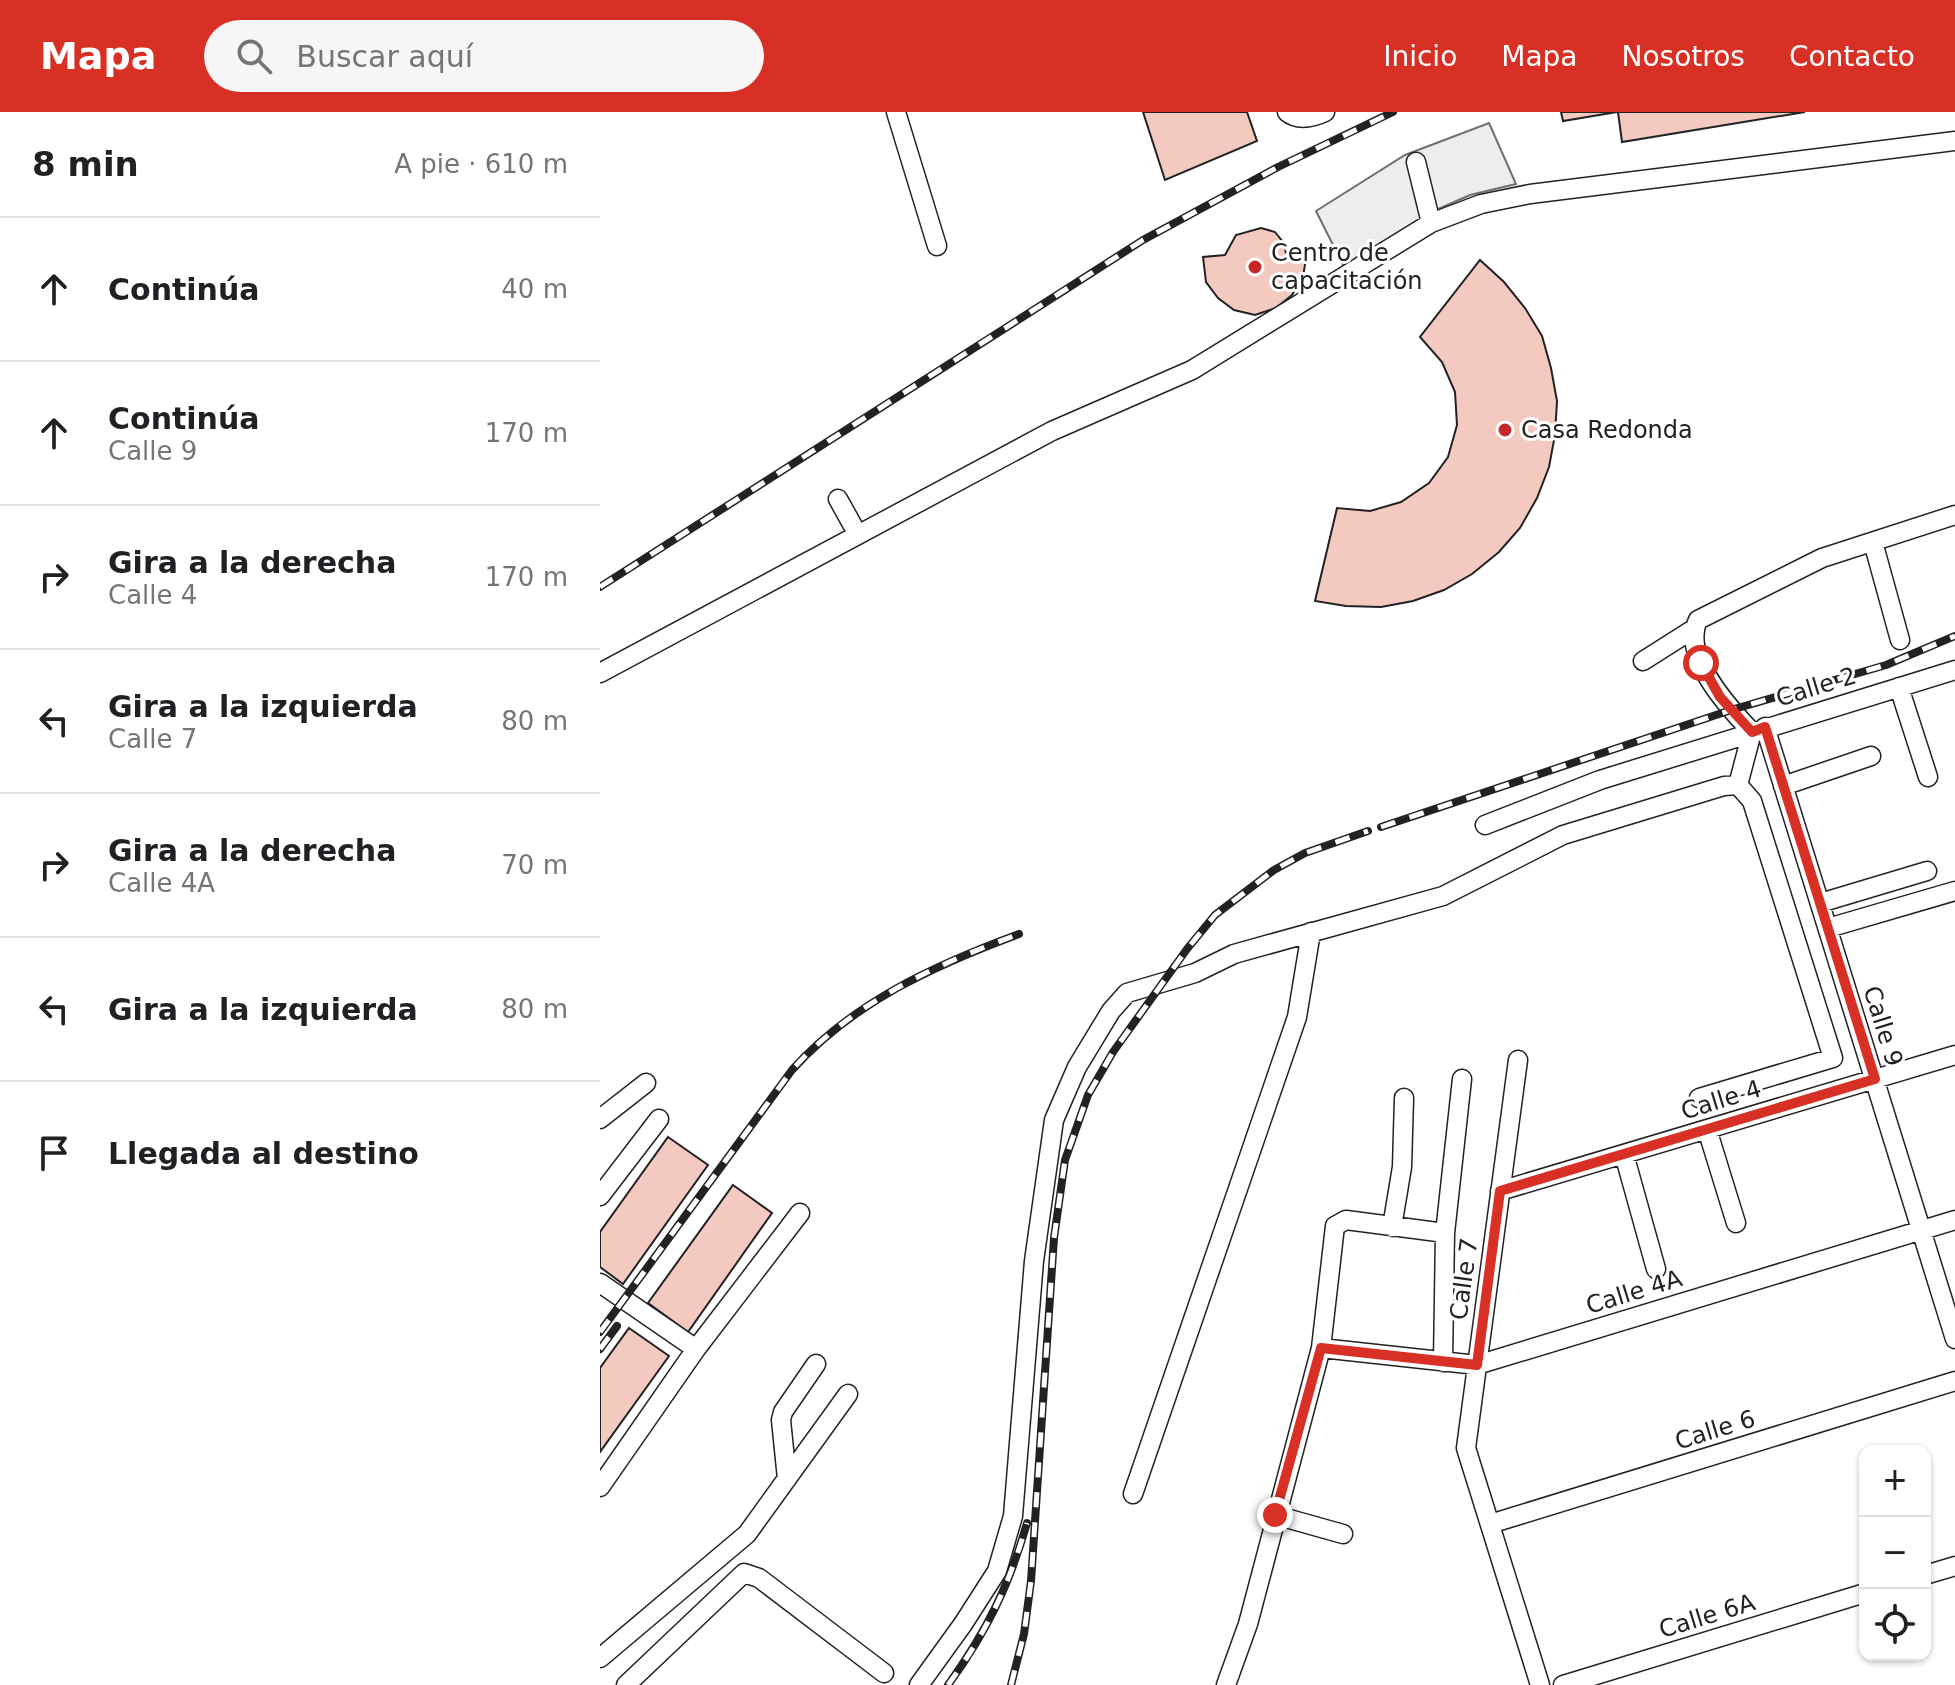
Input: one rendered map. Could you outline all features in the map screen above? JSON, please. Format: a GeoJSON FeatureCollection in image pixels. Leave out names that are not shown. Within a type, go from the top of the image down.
{"type":"FeatureCollection","features":[{"type":"Feature","properties":{"kind":"street"},"geometry":{"type":"LineString","coordinates":[[896,112],[937,246]]}},
{"type":"Feature","properties":{"kind":"street"},"geometry":{"type":"LineString","coordinates":[[1287,112],[1303,118],[1316,117],[1325,112]]}},
{"type":"Feature","properties":{"kind":"street"},"geometry":{"type":"LineString","coordinates":[[600,673],[1052,431],[1192,370],[1431,223],[1481,204],[1530,194],[1955,141]]}},
{"type":"Feature","properties":{"kind":"street"},"geometry":{"type":"LineString","coordinates":[[1416,162],[1431,223]]}},
{"type":"Feature","properties":{"kind":"street"},"geometry":{"type":"LineString","coordinates":[[838,499],[858,535]]}},
{"type":"Feature","properties":{"kind":"street"},"geometry":{"type":"LineString","coordinates":[[1643,661],[1695,628],[1704,615],[1822,558],[1955,515]]}},
{"type":"Feature","properties":{"kind":"street"},"geometry":{"type":"LineString","coordinates":[[1873,542],[1900,640]]}},
{"type":"Feature","properties":{"kind":"street"},"geometry":{"type":"LineString","coordinates":[[1695,628],[1695,643],[1701,663],[1720,697],[1758,730],[1738,785]]}},
{"type":"Feature","properties":{"kind":"street","name":"Calle 2"},"geometry":{"type":"LineString","coordinates":[[1485,825],[1600,780],[1955,670]]}},
{"type":"Feature","properties":{"kind":"street"},"geometry":{"type":"LineString","coordinates":[[1899,687],[1928,777]]}},
{"type":"Feature","properties":{"kind":"street","name":"Calle 9"},"geometry":{"type":"LineString","coordinates":[[1758,730],[1783,786],[1955,1339]]}},
{"type":"Feature","properties":{"kind":"street"},"geometry":{"type":"LineString","coordinates":[[1783,786],[1871,756]]}},
{"type":"Feature","properties":{"kind":"street"},"geometry":{"type":"LineString","coordinates":[[919,1685],[997,1571],[1013,1516],[1034,1261],[1054,1120],[1077,1067],[1111,1011],[1127,993],[1195,973],[1234,954],[1443,896],[1563,835],[1724,786],[1738,785]]}},
{"type":"Feature","properties":{"kind":"street"},"geometry":{"type":"LineString","coordinates":[[1738,785],[1752,801],[1833,1058]]}},
{"type":"Feature","properties":{"kind":"street"},"geometry":{"type":"LineString","coordinates":[[1820,903],[1927,871]]}},
{"type":"Feature","properties":{"kind":"street"},"geometry":{"type":"LineString","coordinates":[[1828,928],[1955,891]]}},
{"type":"Feature","properties":{"kind":"street"},"geometry":{"type":"LineString","coordinates":[[1133,1494],[1297,1017],[1311,932]]}},
{"type":"Feature","properties":{"kind":"street"},"geometry":{"type":"LineString","coordinates":[[1699,1098],[1865,1049]]}},
{"type":"Feature","properties":{"kind":"street","name":"Calle 4"},"geometry":{"type":"LineString","coordinates":[[1500,1191],[1955,1055]]}},
{"type":"Feature","properties":{"kind":"street","name":"Calle 7"},"geometry":{"type":"LineString","coordinates":[[1518,1060],[1466,1448],[1540,1685]]}},
{"type":"Feature","properties":{"kind":"street"},"geometry":{"type":"LineString","coordinates":[[1443,1362],[1445,1233],[1462,1079]]}},
{"type":"Feature","properties":{"kind":"street"},"geometry":{"type":"LineString","coordinates":[[600,1119],[646,1083]]}},
{"type":"Feature","properties":{"kind":"street"},"geometry":{"type":"LineString","coordinates":[[1392,1227],[1402,1167],[1404,1098]]}},
{"type":"Feature","properties":{"kind":"street"},"geometry":{"type":"LineString","coordinates":[[600,1196],[659,1119]]}},
{"type":"Feature","properties":{"kind":"street"},"geometry":{"type":"LineString","coordinates":[[1707,1129],[1736,1223]]}},
{"type":"Feature","properties":{"kind":"street"},"geometry":{"type":"LineString","coordinates":[[1624,1154],[1656,1269]]}},
{"type":"Feature","properties":{"kind":"street"},"geometry":{"type":"LineString","coordinates":[[600,1487],[696,1349],[800,1213]]}},
{"type":"Feature","properties":{"kind":"street"},"geometry":{"type":"LineString","coordinates":[[1226,1685],[1248,1624],[1321,1348],[1335,1226],[1346,1220],[1445,1233]]}},
{"type":"Feature","properties":{"kind":"street","name":"Calle 4A"},"geometry":{"type":"LineString","coordinates":[[1321,1348],[1477,1365],[1955,1220]]}},
{"type":"Feature","properties":{"kind":"street"},"geometry":{"type":"LineString","coordinates":[[600,1283],[696,1349]]}},
{"type":"Feature","properties":{"kind":"street"},"geometry":{"type":"LineString","coordinates":[[787,1479],[781,1420],[783,1412],[816,1364]]}},
{"type":"Feature","properties":{"kind":"street","name":"Calle 6"},"geometry":{"type":"LineString","coordinates":[[1490,1524],[1955,1381]]}},
{"type":"Feature","properties":{"kind":"street"},"geometry":{"type":"LineString","coordinates":[[600,1658],[747,1534],[848,1394]]}},
{"type":"Feature","properties":{"kind":"street"},"geometry":{"type":"LineString","coordinates":[[1275,1515],[1343,1534]]}},
{"type":"Feature","properties":{"kind":"street"},"geometry":{"type":"LineString","coordinates":[[1931,1573],[1955,1566]]}},
{"type":"Feature","properties":{"kind":"street"},"geometry":{"type":"LineString","coordinates":[[626,1685],[744,1573],[759,1578],[884,1673]]}},
{"type":"Feature","properties":{"kind":"street","name":"Calle 6A"},"geometry":{"type":"LineString","coordinates":[[1563,1685],[1859,1595]]}},
{"type":"Feature","properties":{"kind":"shaded area"},"geometry":{"type":"Polygon","coordinates":[[[1489,123],[1516,184],[1470,195],[1436,210],[1344,267],[1316,211],[1405,155],[1489,123]]]}},
{"type":"Feature","properties":{"kind":"building"},"geometry":{"type":"Polygon","coordinates":[[[1143,112],[1247,112],[1257,141],[1165,180],[1143,112]]]}},
{"type":"Feature","properties":{"kind":"building"},"geometry":{"type":"Polygon","coordinates":[[[1561,112],[1617,112],[1563,121],[1561,112]]]}},
{"type":"Feature","properties":{"kind":"building"},"geometry":{"type":"Polygon","coordinates":[[[1618,112],[1805,112],[1622,142],[1618,112]]]}},
{"type":"Feature","properties":{"kind":"building","name":"Centro de capacitación"},"geometry":{"type":"Polygon","coordinates":[[[1261,228],[1275,232],[1283,242],[1286,253],[1307,252],[1303,277],[1292,295],[1276,308],[1255,315],[1234,310],[1218,298],[1206,282],[1203,257],[1225,255],[1236,235],[1261,228]]]}},
{"type":"Feature","properties":{"kind":"building","name":"Casa Redonda"},"geometry":{"type":"Polygon","coordinates":[[[1480,260],[1504,282],[1525,308],[1542,336],[1551,368],[1557,401],[1555,435],[1549,467],[1537,498],[1520,528],[1499,552],[1472,574],[1444,590],[1413,601],[1381,607],[1315,601],[1337,508],[1370,511],[1401,502],[1429,483],[1448,457],[1457,425],[1455,392],[1442,362],[1420,337],[1480,260]]]}},
{"type":"Feature","properties":{"kind":"building"},"geometry":{"type":"Polygon","coordinates":[[[668,1137],[708,1165],[623,1284],[600,1267],[600,1232],[668,1137]]]}},
{"type":"Feature","properties":{"kind":"building"},"geometry":{"type":"Polygon","coordinates":[[[733,1185],[772,1213],[688,1332],[648,1303],[733,1185]]]}},
{"type":"Feature","properties":{"kind":"building"},"geometry":{"type":"Polygon","coordinates":[[[629,1328],[669,1356],[600,1452],[600,1368],[629,1328]]]}},
{"type":"Feature","properties":{"kind":"railway"},"geometry":{"type":"LineString","coordinates":[[600,587],[1143,240],[1278,167],[1393,112]]}},
{"type":"Feature","properties":{"kind":"railway"},"geometry":{"type":"LineString","coordinates":[[1381,827],[1731,710],[1886,665],[1955,636]]}},
{"type":"Feature","properties":{"kind":"railway"},"geometry":{"type":"LineString","coordinates":[[1011,1685],[1024,1634],[1031,1581],[1054,1238],[1065,1160],[1088,1095],[1113,1052],[1215,915],[1274,870],[1305,853],[1368,831]]}},
{"type":"Feature","properties":{"kind":"railway"},"geometry":{"type":"LineString","coordinates":[[600,1332],[792,1070],[816,1046],[841,1024],[897,988],[1019,934]]}},
{"type":"Feature","properties":{"kind":"railway"},"geometry":{"type":"LineString","coordinates":[[600,1349],[617,1326]]}},
{"type":"Feature","properties":{"kind":"railway"},"geometry":{"type":"LineString","coordinates":[[948,1685],[995,1607],[1013,1567],[1027,1523]]}},
{"type":"Feature","properties":{"kind":"place","name":"Centro de capacitación"},"geometry":{"type":"Point","coordinates":[1255,267]}},
{"type":"Feature","properties":{"kind":"place","name":"Casa Redonda"},"geometry":{"type":"Point","coordinates":[1505,430]}},
{"type":"Feature","properties":{"kind":"route"},"geometry":{"type":"LineString","coordinates":[[1275,1515],[1321,1348],[1477,1365],[1500,1191],[1875,1079],[1765,727],[1752,732],[1720,697],[1701,663]]}}]}
